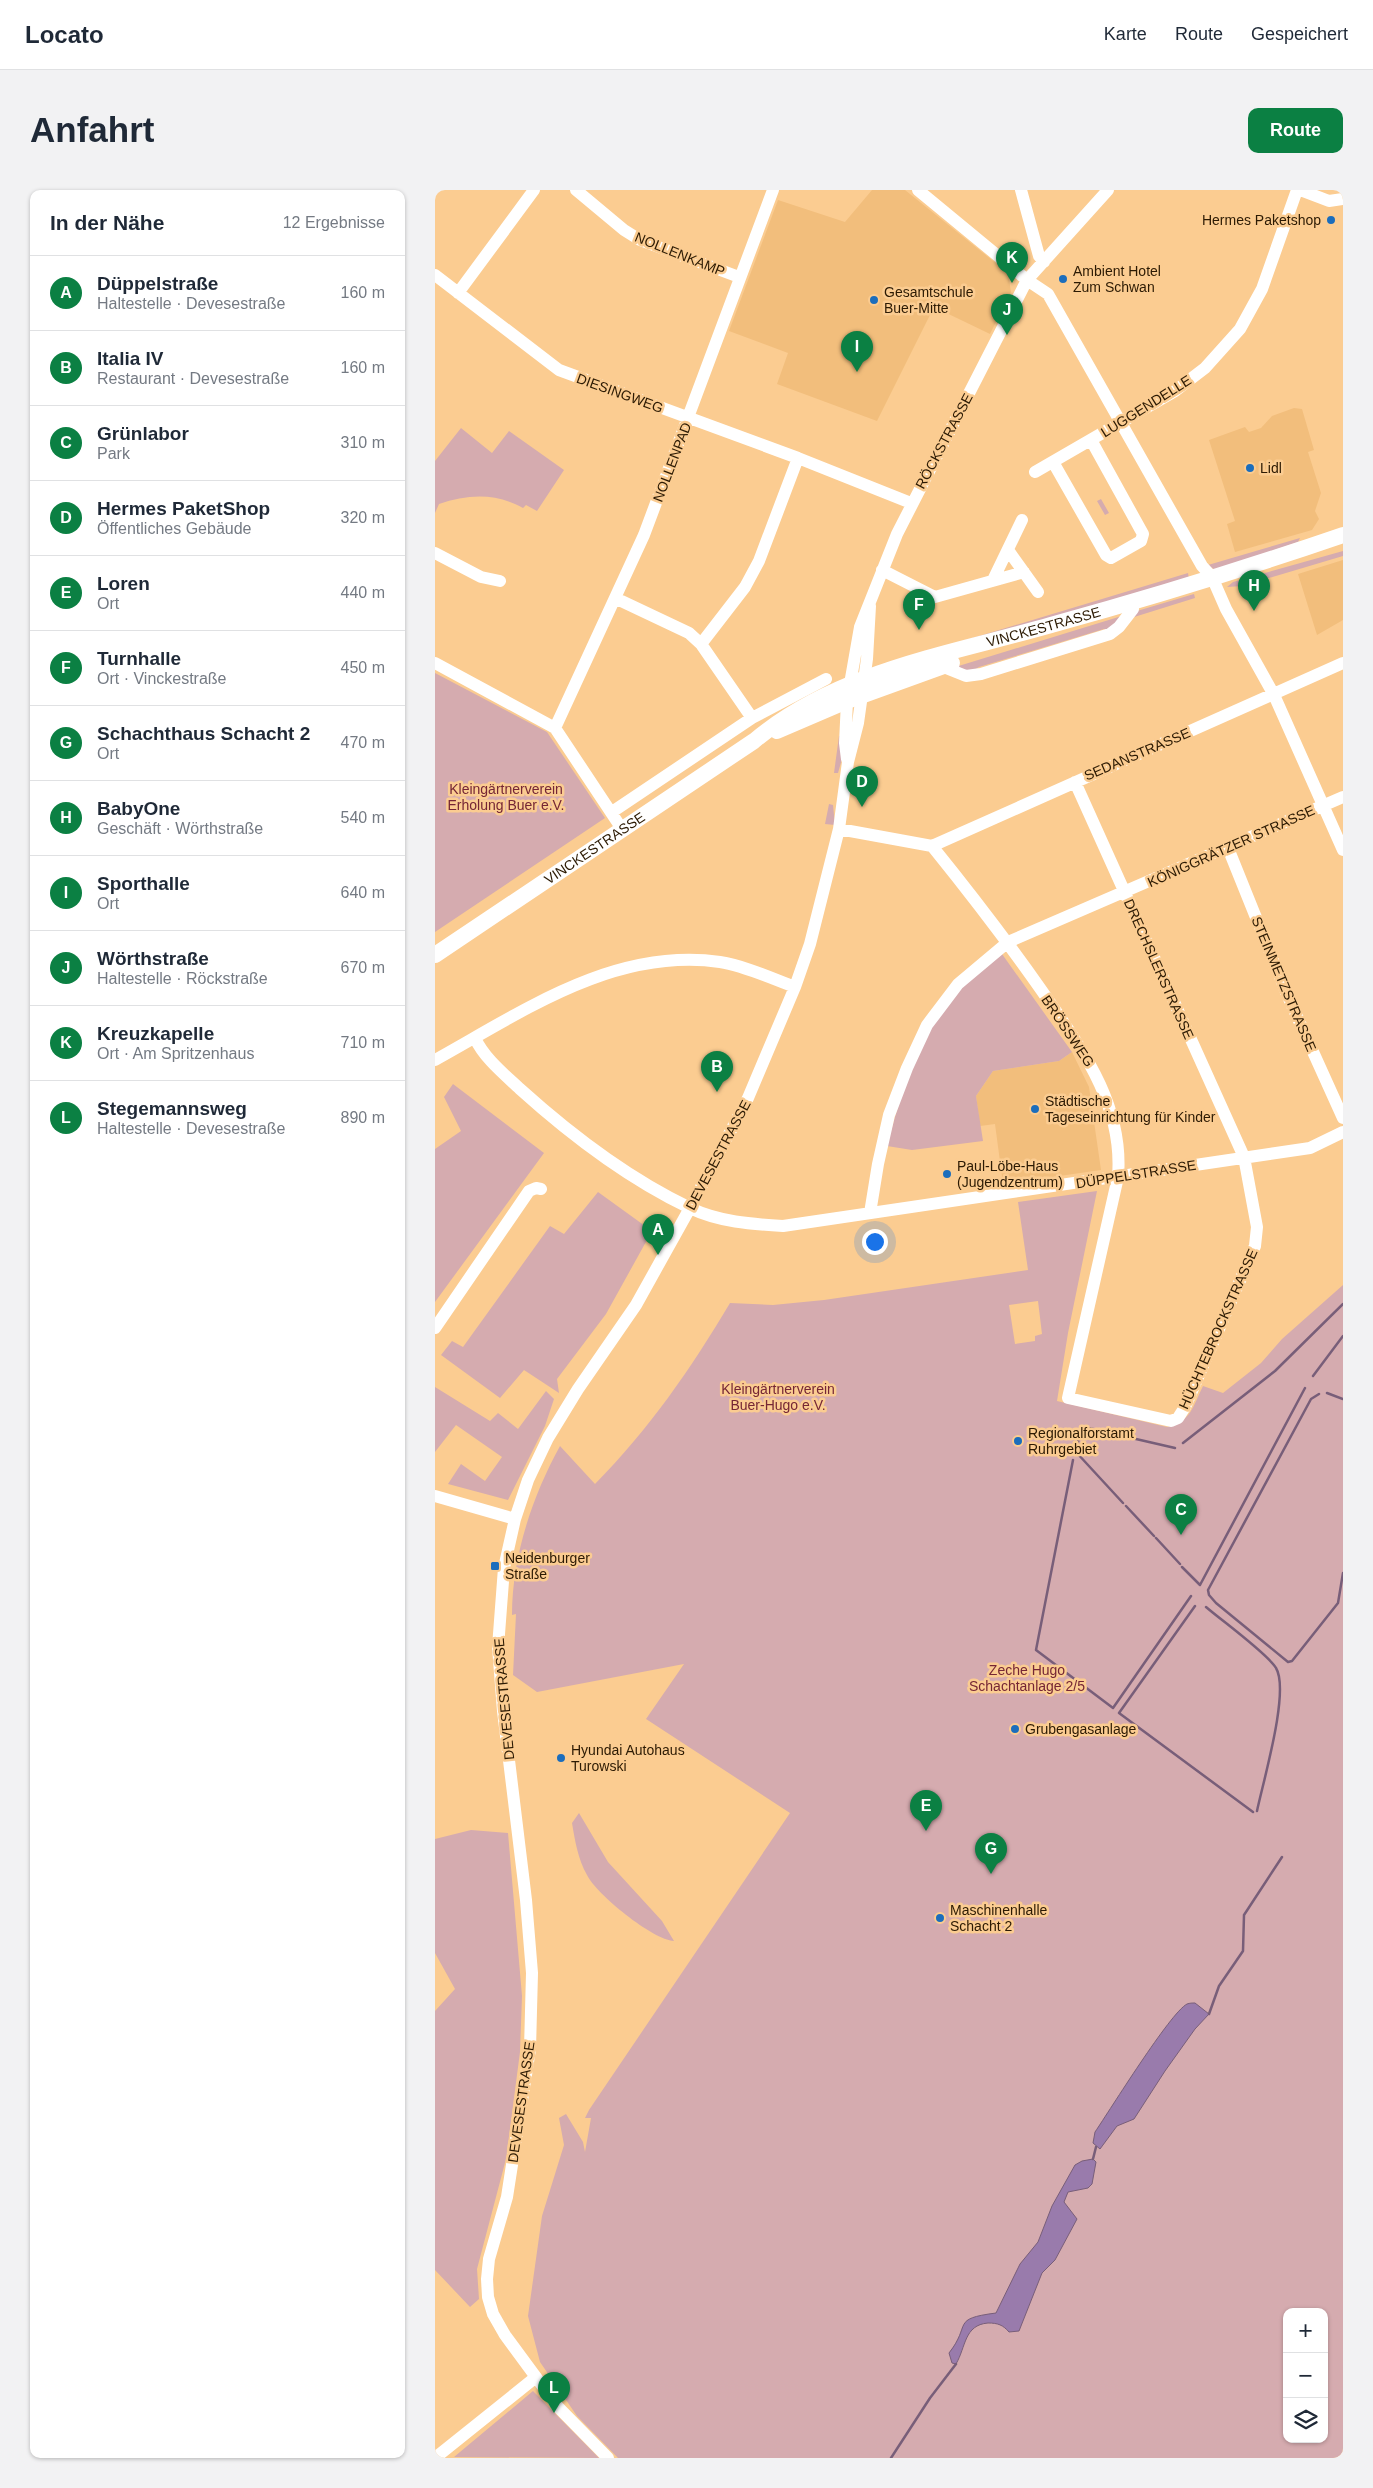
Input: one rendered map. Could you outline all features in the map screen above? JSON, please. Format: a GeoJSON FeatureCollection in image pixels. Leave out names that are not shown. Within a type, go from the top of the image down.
{"type":"FeatureCollection","features":[{"type":"Feature","properties":{"kind":"main road","name":"VINCKESTRASSE"},"geometry":{"type":"LineString","coordinates":[[855,690],[1133,610],[1343,535]]}},
{"type":"Feature","properties":{"kind":"main road","name":"VINCKESTRASSE"},"geometry":{"type":"LineString","coordinates":[[435,955],[754,741],[799,708],[1213,581],[1343,547]]}},
{"type":"Feature","properties":{"kind":"street"},"geometry":{"type":"LineString","coordinates":[[457,293],[534,190]]}},
{"type":"Feature","properties":{"kind":"street","name":"NOLLENKAMP"},"geometry":{"type":"LineString","coordinates":[[576,190],[624,230],[641,240],[739,277]]}},
{"type":"Feature","properties":{"kind":"street","name":"NOLLENPAD"},"geometry":{"type":"LineString","coordinates":[[555,728],[644,536],[773,190]]}},
{"type":"Feature","properties":{"kind":"street"},"geometry":{"type":"LineString","coordinates":[[917,190],[1027,280],[1048,294],[1202,566],[1213,581],[1274,695],[1343,850]]}},
{"type":"Feature","properties":{"kind":"street"},"geometry":{"type":"LineString","coordinates":[[1021,190],[1041,259]]}},
{"type":"Feature","properties":{"kind":"street","name":"RÖCKSTRASSE"},"geometry":{"type":"LineString","coordinates":[[855,690],[860,627],[870,606],[881,570],[911,503],[1027,280],[1041,259],[1055,250],[1108,190]]}},
{"type":"Feature","properties":{"kind":"street"},"geometry":{"type":"LineString","coordinates":[[1298,190],[1329,201],[1343,199]]}},
{"type":"Feature","properties":{"kind":"street","name":"LUGGENDELLE"},"geometry":{"type":"LineString","coordinates":[[1035,472],[1175,391],[1205,368],[1240,329],[1262,289],[1298,190]]}},
{"type":"Feature","properties":{"kind":"street","name":"DIESINGWEG"},"geometry":{"type":"LineString","coordinates":[[435,276],[559,370],[798,458],[911,503]]}},
{"type":"Feature","properties":{"kind":"street","name":"LUGGENDELLE"},"geometry":{"type":"LineString","coordinates":[[1053,462],[1106,555],[1111,558],[1128,549],[1141,540],[1143,534],[1091,440]]}},
{"type":"Feature","properties":{"kind":"street"},"geometry":{"type":"LineString","coordinates":[[701,644],[745,587],[759,561],[798,458]]}},
{"type":"Feature","properties":{"kind":"street"},"geometry":{"type":"LineString","coordinates":[[993,580],[1022,520]]}},
{"type":"Feature","properties":{"kind":"street"},"geometry":{"type":"LineString","coordinates":[[1008,550],[1038,592]]}},
{"type":"Feature","properties":{"kind":"street"},"geometry":{"type":"LineString","coordinates":[[435,553],[481,577],[500,581]]}},
{"type":"Feature","properties":{"kind":"street"},"geometry":{"type":"LineString","coordinates":[[881,570],[935,597],[1024,572]]}},
{"type":"Feature","properties":{"kind":"street"},"geometry":{"type":"LineString","coordinates":[[615,598],[689,633],[701,644],[752,718]]}},
{"type":"Feature","properties":{"kind":"street"},"geometry":{"type":"LineString","coordinates":[[435,663],[555,728],[622,829]]}},
{"type":"Feature","properties":{"kind":"street","name":"SEDANSTRASSE"},"geometry":{"type":"LineString","coordinates":[[932,846],[1343,664]]}},
{"type":"Feature","properties":{"kind":"street","name":"VINCKESTRASSE"},"geometry":{"type":"LineString","coordinates":[[612,812],[752,718],[826,680]]}},
{"type":"Feature","properties":{"kind":"street","name":"DEVESESTRASSE"},"geometry":{"type":"LineString","coordinates":[[608,2458],[557,2407],[498,2324],[488,2297],[489,2259],[507,2197],[530,2049],[532,1973],[527,1900],[503,1711],[498,1647],[503,1568],[515,1519],[528,1480],[548,1438],[578,1390],[636,1306],[691,1208],[748,1098],[795,987],[810,944],[839,829],[848,762],[856,732],[855,690]]}},
{"type":"Feature","properties":{"kind":"street","name":"DRECHSLERSTRASSE"},"geometry":{"type":"LineString","coordinates":[[1075,782],[1244,1157]]}},
{"type":"Feature","properties":{"kind":"street","name":"KÖNIGGRÄTZER STRASSE"},"geometry":{"type":"LineString","coordinates":[[870,1213],[889,1115],[907,1068],[927,1025],[953,989],[1008,942],[1343,797]]}},
{"type":"Feature","properties":{"kind":"street"},"geometry":{"type":"LineString","coordinates":[[839,829],[932,846]]}},
{"type":"Feature","properties":{"kind":"street","name":"BRÖSSWEG"},"geometry":{"type":"LineString","coordinates":[[932,846],[1008,942],[1078,1041],[1095,1071],[1113,1122],[1119,1162],[1117,1177],[1068,1398]]}},
{"type":"Feature","properties":{"kind":"street","name":"STEINMETZSTRASSE"},"geometry":{"type":"LineString","coordinates":[[1228,848],[1286,992],[1343,1118]]}},
{"type":"Feature","properties":{"kind":"street"},"geometry":{"type":"LineString","coordinates":[[435,1060],[568,988],[607,973],[641,965],[694,961],[721,962],[760,973],[795,987]]}},
{"type":"Feature","properties":{"kind":"street","name":"DÜPPELSTRASSE"},"geometry":{"type":"LineString","coordinates":[[475,1038],[479,1047],[507,1076],[570,1132],[621,1169],[691,1208],[741,1224],[783,1226],[1310,1148],[1343,1132]]}},
{"type":"Feature","properties":{"kind":"street","name":"HÜCHTEBROCKSTRASSE"},"geometry":{"type":"LineString","coordinates":[[1068,1398],[1165,1420],[1175,1420],[1180,1416],[1255,1246],[1257,1227],[1244,1157]]}},
{"type":"Feature","properties":{"kind":"street"},"geometry":{"type":"LineString","coordinates":[[435,1328],[529,1191],[536,1188],[541,1189]]}},
{"type":"Feature","properties":{"kind":"street"},"geometry":{"type":"LineString","coordinates":[[435,1496],[515,1519]]}},
{"type":"Feature","properties":{"kind":"street"},"geometry":{"type":"LineString","coordinates":[[435,2458],[536,2377]]}},
{"type":"Feature","properties":{"kind":"shaded area","name":"Gesamtschule Buer-Mitte"},"geometry":{"type":"Polygon","coordinates":[[[872,190],[905,190],[1008,273],[1011,292],[990,334],[934,307],[877,421],[777,384],[788,353],[729,331],[778,200],[845,222],[872,190]]]}},
{"type":"Feature","properties":{"kind":"shaded area"},"geometry":{"type":"Polygon","coordinates":[[[1294,408],[1302,409],[1314,450],[1308,452],[1321,493],[1315,511],[1319,519],[1312,530],[1235,552],[1227,524],[1235,521],[1209,440],[1245,427],[1249,432],[1261,428],[1272,416],[1294,408]]]}},
{"type":"Feature","properties":{"kind":"shaded area"},"geometry":{"type":"Polygon","coordinates":[[[1343,560],[1343,620],[1317,635],[1298,574],[1343,560]]]}},
{"type":"Feature","properties":{"kind":"shaded area","name":"Städtische Tageseinrichtung für Kinder"},"geometry":{"type":"Polygon","coordinates":[[[1072,1052],[1089,1087],[1101,1170],[1003,1184],[995,1124],[980,1126],[976,1096],[993,1071],[1059,1061],[1072,1052]]]}},
{"type":"Feature","properties":{"kind":"shaded area"},"geometry":{"type":"Polygon","coordinates":[[[1195,2003],[1209,2014],[1195,2029],[1165,2071],[1134,2119],[1117,2126],[1100,2149],[1093,2143],[1095,2132],[1140,2063],[1168,2025],[1187,2004],[1195,2003]]]}},
{"type":"Feature","properties":{"kind":"shaded area"},"geometry":{"type":"Polygon","coordinates":[[[1093,2159],[1096,2162],[1092,2184],[1088,2188],[1068,2192],[1064,2202],[1077,2219],[1055,2260],[1042,2273],[1019,2331],[1009,2332],[995,2323],[980,2325],[970,2332],[956,2364],[952,2363],[949,2353],[956,2343],[964,2324],[972,2318],[996,2313],[1020,2264],[1038,2242],[1052,2206],[1075,2165],[1082,2161],[1093,2159]]]}},
{"type":"Feature","properties":{"kind":"green space"},"geometry":{"type":"Polygon","coordinates":[[[461,428],[492,453],[509,431],[564,470],[537,511],[526,505],[523,508],[503,500],[471,497],[439,504],[435,513],[435,461],[461,428]]]}},
{"type":"Feature","properties":{"kind":"green space"},"geometry":{"type":"Polygon","coordinates":[[[1101,499],[1109,513],[1105,515],[1097,501],[1101,499]]]}},
{"type":"Feature","properties":{"kind":"green space"},"geometry":{"type":"Polygon","coordinates":[[[1300,538],[1298,542],[1215,570],[1208,565],[1300,538]]]}},
{"type":"Feature","properties":{"kind":"green space"},"geometry":{"type":"Polygon","coordinates":[[[1343,551],[1343,556],[1242,586],[1227,587],[1233,582],[1343,551]]]}},
{"type":"Feature","properties":{"kind":"green space"},"geometry":{"type":"Polygon","coordinates":[[[1188,573],[1189,579],[900,660],[1188,573]]]}},
{"type":"Feature","properties":{"kind":"green space"},"geometry":{"type":"Polygon","coordinates":[[[1194,594],[1195,598],[1131,618],[1137,611],[1194,594]]]}},
{"type":"Feature","properties":{"kind":"green space"},"geometry":{"type":"Polygon","coordinates":[[[1125,615],[1108,631],[1104,629],[979,667],[971,672],[952,668],[1125,615]]]}},
{"type":"Feature","properties":{"kind":"green space","name":"Kleingärtnerverein Erholung Buer e.V."},"geometry":{"type":"Polygon","coordinates":[[[435,673],[547,732],[605,818],[435,932],[435,673]]]}},
{"type":"Feature","properties":{"kind":"green space"},"geometry":{"type":"Polygon","coordinates":[[[839,736],[841,736],[842,759],[838,773],[834,773],[839,736]]]}},
{"type":"Feature","properties":{"kind":"green space"},"geometry":{"type":"Polygon","coordinates":[[[829,804],[833,805],[835,825],[825,824],[829,804]]]}},
{"type":"Feature","properties":{"kind":"green space"},"geometry":{"type":"Polygon","coordinates":[[[1002,954],[1072,1052],[1059,1061],[993,1071],[976,1096],[983,1141],[912,1150],[887,1146],[913,1064],[933,1024],[958,991],[1002,954]]]}},
{"type":"Feature","properties":{"kind":"green space"},"geometry":{"type":"Polygon","coordinates":[[[453,1084],[544,1153],[435,1302],[435,1149],[461,1131],[444,1097],[453,1084]]]}},
{"type":"Feature","properties":{"kind":"green space","name":"Zeche Hugo Schachtanlage 2/5"},"geometry":{"type":"Polygon","coordinates":[[[1097,1191],[1068,1333],[1057,1401],[1167,1427],[1175,1425],[1186,1417],[1194,1406],[1203,1386],[1223,1393],[1261,1363],[1282,1339],[1343,1285],[1343,2458],[618,2458],[577,2416],[540,2362],[528,2316],[542,2216],[564,2145],[559,2118],[566,2114],[583,2142],[585,2152],[591,2118],[585,2118],[589,2110],[790,1813],[646,1719],[684,1664],[537,1692],[513,1675],[516,1614],[512,1615],[513,1593],[525,1528],[541,1486],[560,1446],[595,1484],[634,1442],[668,1398],[700,1352],[730,1303],[773,1305],[824,1300],[1028,1270],[1018,1202],[1097,1191]],[[1038,1301],[1009,1305],[1015,1344],[1035,1341],[1035,1336],[1042,1334],[1038,1301]]]}},
{"type":"Feature","properties":{"kind":"green space"},"geometry":{"type":"Polygon","coordinates":[[[598,1192],[652,1231],[606,1314],[557,1379],[559,1393],[524,1370],[500,1398],[441,1355],[452,1341],[463,1347],[550,1226],[564,1234],[598,1192]]]}},
{"type":"Feature","properties":{"kind":"green space"},"geometry":{"type":"Polygon","coordinates":[[[435,1387],[490,1421],[498,1413],[518,1429],[546,1391],[554,1399],[545,1426],[508,1500],[448,1484],[461,1464],[485,1481],[502,1457],[456,1425],[435,1452],[435,1387]]]}},
{"type":"Feature","properties":{"kind":"green space"},"geometry":{"type":"Polygon","coordinates":[[[579,1813],[608,1862],[662,1921],[674,1941],[665,1939],[640,1925],[613,1904],[592,1883],[581,1863],[574,1836],[572,1823],[579,1813]]]}},
{"type":"Feature","properties":{"kind":"green space"},"geometry":{"type":"Polygon","coordinates":[[[471,1830],[508,1833],[522,1996],[520,2052],[506,2159],[477,2269],[479,2299],[470,2307],[435,2270],[435,2011],[455,1989],[435,1953],[435,1839],[471,1830]]]}},
{"type":"Feature","properties":{"kind":"green space"},"geometry":{"type":"Polygon","coordinates":[[[533,2391],[599,2458],[454,2457],[533,2391]]]}},
{"type":"Feature","properties":{"kind":"waterway"},"geometry":{"type":"LineString","coordinates":[[1183,1443],[1275,1371],[1343,1304]]}},
{"type":"Feature","properties":{"kind":"waterway"},"geometry":{"type":"LineString","coordinates":[[1313,1376],[1343,1336]]}},
{"type":"Feature","properties":{"kind":"waterway"},"geometry":{"type":"LineString","coordinates":[[1182,1567],[1200,1585],[1305,1388]]}},
{"type":"Feature","properties":{"kind":"waterway"},"geometry":{"type":"LineString","coordinates":[[1327,1393],[1343,1399]]}},
{"type":"Feature","properties":{"kind":"waterway"},"geometry":{"type":"LineString","coordinates":[[1319,1394],[1311,1399],[1208,1590],[1209,1595],[1216,1603],[1288,1662],[1292,1661],[1338,1603],[1343,1573]]}},
{"type":"Feature","properties":{"kind":"waterway"},"geometry":{"type":"LineString","coordinates":[[1078,1442],[1081,1429],[1084,1427],[1175,1448]]}},
{"type":"Feature","properties":{"kind":"waterway"},"geometry":{"type":"LineString","coordinates":[[1077,1446],[1076,1452],[1123,1503]]}},
{"type":"Feature","properties":{"kind":"waterway"},"geometry":{"type":"LineString","coordinates":[[1073,1460],[1036,1650],[1113,1708],[1191,1596]]}},
{"type":"Feature","properties":{"kind":"waterway"},"geometry":{"type":"LineString","coordinates":[[1126,1506],[1154,1536]]}},
{"type":"Feature","properties":{"kind":"waterway"},"geometry":{"type":"LineString","coordinates":[[1156,1538],[1180,1564]]}},
{"type":"Feature","properties":{"kind":"waterway"},"geometry":{"type":"LineString","coordinates":[[1195,1606],[1119,1713],[1253,1812]]}},
{"type":"Feature","properties":{"kind":"waterway"},"geometry":{"type":"LineString","coordinates":[[1206,1607],[1264,1654],[1276,1668],[1280,1696],[1278,1716],[1257,1811]]}},
{"type":"Feature","properties":{"kind":"waterway"},"geometry":{"type":"LineString","coordinates":[[1209,2014],[1219,1986],[1243,1951],[1244,1915],[1282,1857]]}},
{"type":"Feature","properties":{"kind":"waterway"},"geometry":{"type":"LineString","coordinates":[[1093,2159],[1096,2147]]}},
{"type":"Feature","properties":{"kind":"waterway"},"geometry":{"type":"LineString","coordinates":[[891,2458],[930,2398],[956,2364]]}},
{"type":"Feature","properties":{"kind":"place","name":"Hermes Paketshop"},"geometry":{"type":"Point","coordinates":[1331,220]}},
{"type":"Feature","properties":{"kind":"place","name":"Ambient Hotel Zum Schwan"},"geometry":{"type":"Point","coordinates":[1063,279]}},
{"type":"Feature","properties":{"kind":"place","name":"Kreuzkapelle"},"geometry":{"type":"Point","coordinates":[1012,283]}},
{"type":"Feature","properties":{"kind":"place","name":"Gesamtschule Buer-Mitte"},"geometry":{"type":"Point","coordinates":[874,300]}},
{"type":"Feature","properties":{"kind":"place","name":"Wörthstraße"},"geometry":{"type":"Point","coordinates":[1007,335]}},
{"type":"Feature","properties":{"kind":"place","name":"Sporthalle"},"geometry":{"type":"Point","coordinates":[857,372]}},
{"type":"Feature","properties":{"kind":"place","name":"Lidl"},"geometry":{"type":"Point","coordinates":[1250,468]}},
{"type":"Feature","properties":{"kind":"place","name":"BabyOne"},"geometry":{"type":"Point","coordinates":[1254,611]}},
{"type":"Feature","properties":{"kind":"place","name":"Turnhalle"},"geometry":{"type":"Point","coordinates":[919,630]}},
{"type":"Feature","properties":{"kind":"place","name":"Hermes PaketShop"},"geometry":{"type":"Point","coordinates":[862,807]}},
{"type":"Feature","properties":{"kind":"place","name":"Italia IV"},"geometry":{"type":"Point","coordinates":[717,1092]}},
{"type":"Feature","properties":{"kind":"place","name":"Städtische Tageseinrichtung für Kinder"},"geometry":{"type":"Point","coordinates":[1035,1109]}},
{"type":"Feature","properties":{"kind":"place","name":"Paul-Löbe-Haus (Jugendzentrum)"},"geometry":{"type":"Point","coordinates":[947,1174]}},
{"type":"Feature","properties":{"kind":"place","name":"Düppelstraße"},"geometry":{"type":"Point","coordinates":[658,1255]}},
{"type":"Feature","properties":{"kind":"place","name":"Regionalforstamt Ruhrgebiet"},"geometry":{"type":"Point","coordinates":[1018,1441]}},
{"type":"Feature","properties":{"kind":"place","name":"Grünlabor"},"geometry":{"type":"Point","coordinates":[1181,1535]}},
{"type":"Feature","properties":{"kind":"place","name":"Neidenburger Straße"},"geometry":{"type":"Point","coordinates":[495,1566]}},
{"type":"Feature","properties":{"kind":"place","name":"Grubengasanlage"},"geometry":{"type":"Point","coordinates":[1015,1729]}},
{"type":"Feature","properties":{"kind":"place","name":"Hyundai Autohaus Turowski"},"geometry":{"type":"Point","coordinates":[561,1758]}},
{"type":"Feature","properties":{"kind":"place","name":"Loren"},"geometry":{"type":"Point","coordinates":[926,1831]}},
{"type":"Feature","properties":{"kind":"place","name":"Schachthaus Schacht 2"},"geometry":{"type":"Point","coordinates":[991,1874]}},
{"type":"Feature","properties":{"kind":"place","name":"Maschinenhalle Schacht 2"},"geometry":{"type":"Point","coordinates":[940,1918]}},
{"type":"Feature","properties":{"kind":"place","name":"Stegemannsweg"},"geometry":{"type":"Point","coordinates":[554,2413]}},
{"type":"Feature","properties":{"kind":"park label","name":"Kleingärtnerverein Buer-Hugo e.V."},"geometry":{"type":"Point","coordinates":[778,1398]}}]}
